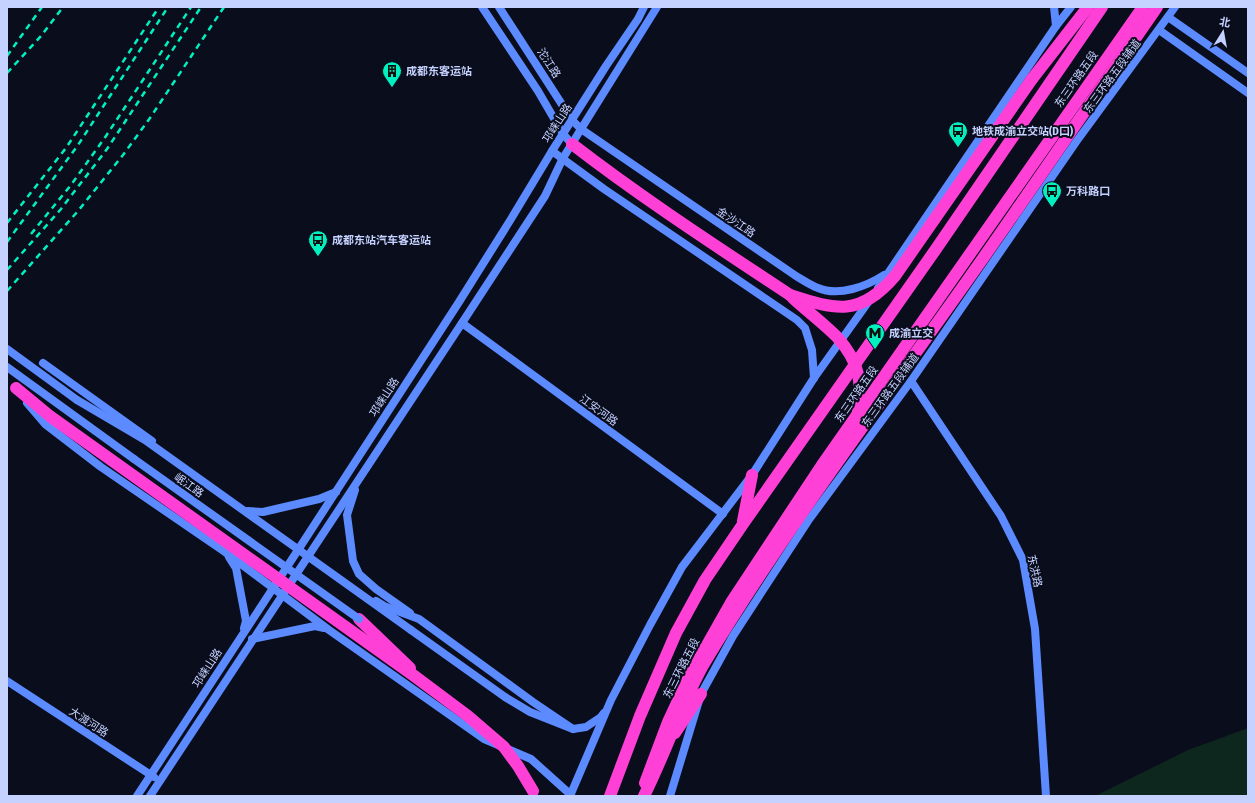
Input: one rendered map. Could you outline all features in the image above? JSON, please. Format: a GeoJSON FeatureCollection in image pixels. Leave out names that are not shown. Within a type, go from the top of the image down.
{"type":"FeatureCollection","features":[{"type":"Feature","properties":{"kind":"highway"},"geometry":{"type":"LineString","coordinates":[[790,295],[821,305],[833,307],[846,307],[874,297],[895,276],[1032,79],[1088,7]]}},
{"type":"Feature","properties":{"kind":"highway","name":"东三环路五段"},"geometry":{"type":"LineString","coordinates":[[610,796],[640,716],[676,633],[705,580],[936,249],[1102,7]]}},
{"type":"Feature","properties":{"kind":"highway","name":"东三环路五段"},"geometry":{"type":"LineString","coordinates":[[640,796],[653,770],[668,722],[690,677],[732,601],[822,465],[1143,7]]}},
{"type":"Feature","properties":{"kind":"highway"},"geometry":{"type":"LineString","coordinates":[[644,796],[653,770],[704,663],[760,573],[852,441],[981,262],[1157,7]]}},
{"type":"Feature","properties":{"kind":"highway"},"geometry":{"type":"LineString","coordinates":[[572,144],[664,212],[790,295],[838,338],[850,354],[858,375],[859,394],[857,424],[852,441]]}},
{"type":"Feature","properties":{"kind":"highway"},"geometry":{"type":"LineString","coordinates":[[16,388],[51,417],[468,716],[504,747],[518,766],[534,794]]}},
{"type":"Feature","properties":{"kind":"highway"},"geometry":{"type":"LineString","coordinates":[[743,524],[752,474]]}},
{"type":"Feature","properties":{"kind":"highway"},"geometry":{"type":"LineString","coordinates":[[359,619],[433,690]]}},
{"type":"Feature","properties":{"kind":"highway"},"geometry":{"type":"LineString","coordinates":[[649,796],[653,770],[701,694]]}},
{"type":"Feature","properties":{"kind":"main road"},"geometry":{"type":"LineString","coordinates":[[482,7],[538,91],[563,134],[572,144]]}},
{"type":"Feature","properties":{"kind":"main road","name":"沱江路"},"geometry":{"type":"LineString","coordinates":[[499,7],[572,120],[581,129]]}},
{"type":"Feature","properties":{"kind":"main road","name":"邛崃山路"},"geometry":{"type":"LineString","coordinates":[[137,796],[336,492],[511,219],[552,151],[638,19],[644,7]]}},
{"type":"Feature","properties":{"kind":"main road","name":"邛崃山路"},"geometry":{"type":"LineString","coordinates":[[150,796],[545,196],[563,158],[657,7]]}},
{"type":"Feature","properties":{"kind":"main road"},"geometry":{"type":"LineString","coordinates":[[1054,7],[1056,26]]}},
{"type":"Feature","properties":{"kind":"main road"},"geometry":{"type":"LineString","coordinates":[[7,349],[77,400],[145,440],[505,697],[530,712],[573,729],[586,727],[601,717],[682,567],[752,474],[814,378],[889,272],[1056,26],[1071,7]]}},
{"type":"Feature","properties":{"kind":"main road","name":"东三环路五段辅道"},"geometry":{"type":"LineString","coordinates":[[701,694],[733,636],[808,521],[911,381],[1076,142],[1175,7]]}},
{"type":"Feature","properties":{"kind":"main road"},"geometry":{"type":"LineString","coordinates":[[1168,17],[1248,73]]}},
{"type":"Feature","properties":{"kind":"main road"},"geometry":{"type":"LineString","coordinates":[[1159,30],[1248,93]]}},
{"type":"Feature","properties":{"kind":"main road","name":"金沙江路"},"geometry":{"type":"LineString","coordinates":[[581,129],[796,276],[819,289],[840,292],[861,287],[873,282],[889,272]]}},
{"type":"Feature","properties":{"kind":"main road"},"geometry":{"type":"LineString","coordinates":[[552,151],[604,189],[797,320],[805,328],[812,350],[814,378]]}},
{"type":"Feature","properties":{"kind":"main road","name":"江安河路"},"geometry":{"type":"LineString","coordinates":[[462,323],[723,514]]}},
{"type":"Feature","properties":{"kind":"main road"},"geometry":{"type":"LineString","coordinates":[[43,363],[248,511],[384,606],[419,619]]}},
{"type":"Feature","properties":{"kind":"main road","name":"岷江路"},"geometry":{"type":"LineString","coordinates":[[7,367],[359,619]]}},
{"type":"Feature","properties":{"kind":"main road","name":"东洪路"},"geometry":{"type":"LineString","coordinates":[[911,381],[1001,516],[1023,560],[1035,629],[1046,796]]}},
{"type":"Feature","properties":{"kind":"main road"},"geometry":{"type":"LineString","coordinates":[[16,388],[45,424],[101,467],[225,552],[329,630],[484,739],[531,759],[570,796],[611,700]]}},
{"type":"Feature","properties":{"kind":"main road"},"geometry":{"type":"LineString","coordinates":[[357,482],[348,515],[353,561],[359,574],[376,589],[573,729]]}},
{"type":"Feature","properties":{"kind":"main road"},"geometry":{"type":"LineString","coordinates":[[248,511],[263,512],[319,499],[336,492]]}},
{"type":"Feature","properties":{"kind":"main road"},"geometry":{"type":"LineString","coordinates":[[225,552],[236,568],[246,621],[242,634]]}},
{"type":"Feature","properties":{"kind":"main road"},"geometry":{"type":"LineString","coordinates":[[252,639],[315,626],[329,630]]}},
{"type":"Feature","properties":{"kind":"main road","name":"大渡河路"},"geometry":{"type":"LineString","coordinates":[[7,681],[159,781]]}},
{"type":"Feature","properties":{"kind":"main road"},"geometry":{"type":"LineString","coordinates":[[670,796],[701,694]]}},
{"type":"Feature","properties":{"kind":"green space"},"geometry":{"type":"Polygon","coordinates":[[[1248,728],[1248,796],[1095,796],[1188,750],[1248,728]]]}},
{"type":"Feature","properties":{"kind":"railway"},"geometry":{"type":"LineString","coordinates":[[7,56],[42,7]]}},
{"type":"Feature","properties":{"kind":"railway"},"geometry":{"type":"LineString","coordinates":[[7,73],[41,36],[63,7]]}},
{"type":"Feature","properties":{"kind":"railway"},"geometry":{"type":"LineString","coordinates":[[7,223],[66,148],[159,7]]}},
{"type":"Feature","properties":{"kind":"railway"},"geometry":{"type":"LineString","coordinates":[[7,242],[78,145],[168,7]]}},
{"type":"Feature","properties":{"kind":"railway"},"geometry":{"type":"LineString","coordinates":[[31,234],[71,185],[106,136],[191,7]]}},
{"type":"Feature","properties":{"kind":"railway"},"geometry":{"type":"LineString","coordinates":[[7,270],[61,209],[107,149],[201,7]]}},
{"type":"Feature","properties":{"kind":"railway"},"geometry":{"type":"LineString","coordinates":[[7,291],[78,211],[123,155],[150,118],[224,7]]}},
{"type":"Feature","properties":{"kind":"place","name":"成都东客运站"},"geometry":{"type":"Point","coordinates":[392,88]}},
{"type":"Feature","properties":{"kind":"place","name":"地铁成渝立交站(D口)"},"geometry":{"type":"Point","coordinates":[958,148]}},
{"type":"Feature","properties":{"kind":"place","name":"万科路口"},"geometry":{"type":"Point","coordinates":[1052,208]}},
{"type":"Feature","properties":{"kind":"place","name":"成都东站汽车客运站"},"geometry":{"type":"Point","coordinates":[318,257]}},
{"type":"Feature","properties":{"kind":"place","name":"成渝立交"},"geometry":{"type":"Point","coordinates":[875,350]}}]}
